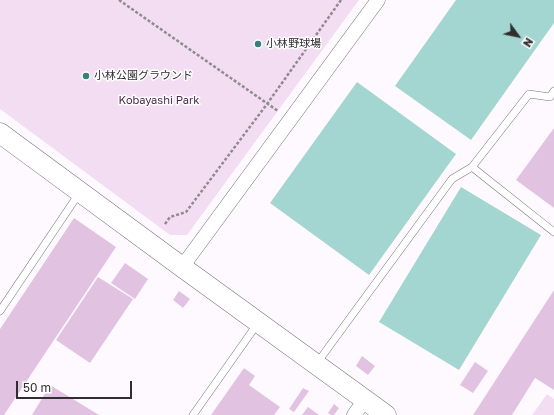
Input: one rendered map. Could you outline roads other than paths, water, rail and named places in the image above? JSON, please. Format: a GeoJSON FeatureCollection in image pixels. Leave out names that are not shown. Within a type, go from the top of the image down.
{"type":"FeatureCollection","features":[{"type":"Feature","properties":{"kind":"street"},"geometry":{"type":"LineString","coordinates":[[182,267],[378,0]]}},
{"type":"Feature","properties":{"kind":"street"},"geometry":{"type":"LineString","coordinates":[[0,133],[316,364],[359,407],[386,415]]}},
{"type":"Feature","properties":{"kind":"lane"},"geometry":{"type":"LineString","coordinates":[[316,364],[452,179],[472,167],[529,94],[550,96],[554,92]]}},
{"type":"Feature","properties":{"kind":"lane"},"geometry":{"type":"LineString","coordinates":[[472,167],[554,232]]}},
{"type":"Feature","properties":{"kind":"lane"},"geometry":{"type":"LineString","coordinates":[[0,311],[80,192]]}},
{"type":"Feature","properties":{"kind":"lane"},"geometry":{"type":"LineString","coordinates":[[193,415],[258,323]]}},
{"type":"Feature","properties":{"kind":"place","name":"小林野球場"},"geometry":{"type":"Point","coordinates":[258,44]}},
{"type":"Feature","properties":{"kind":"place","name":"小林公園グラウンド"},"geometry":{"type":"Point","coordinates":[86,76]}},
{"type":"Feature","properties":{"kind":"park label","name":"Kobayashi Park"},"geometry":{"type":"Point","coordinates":[159,101]}}]}
